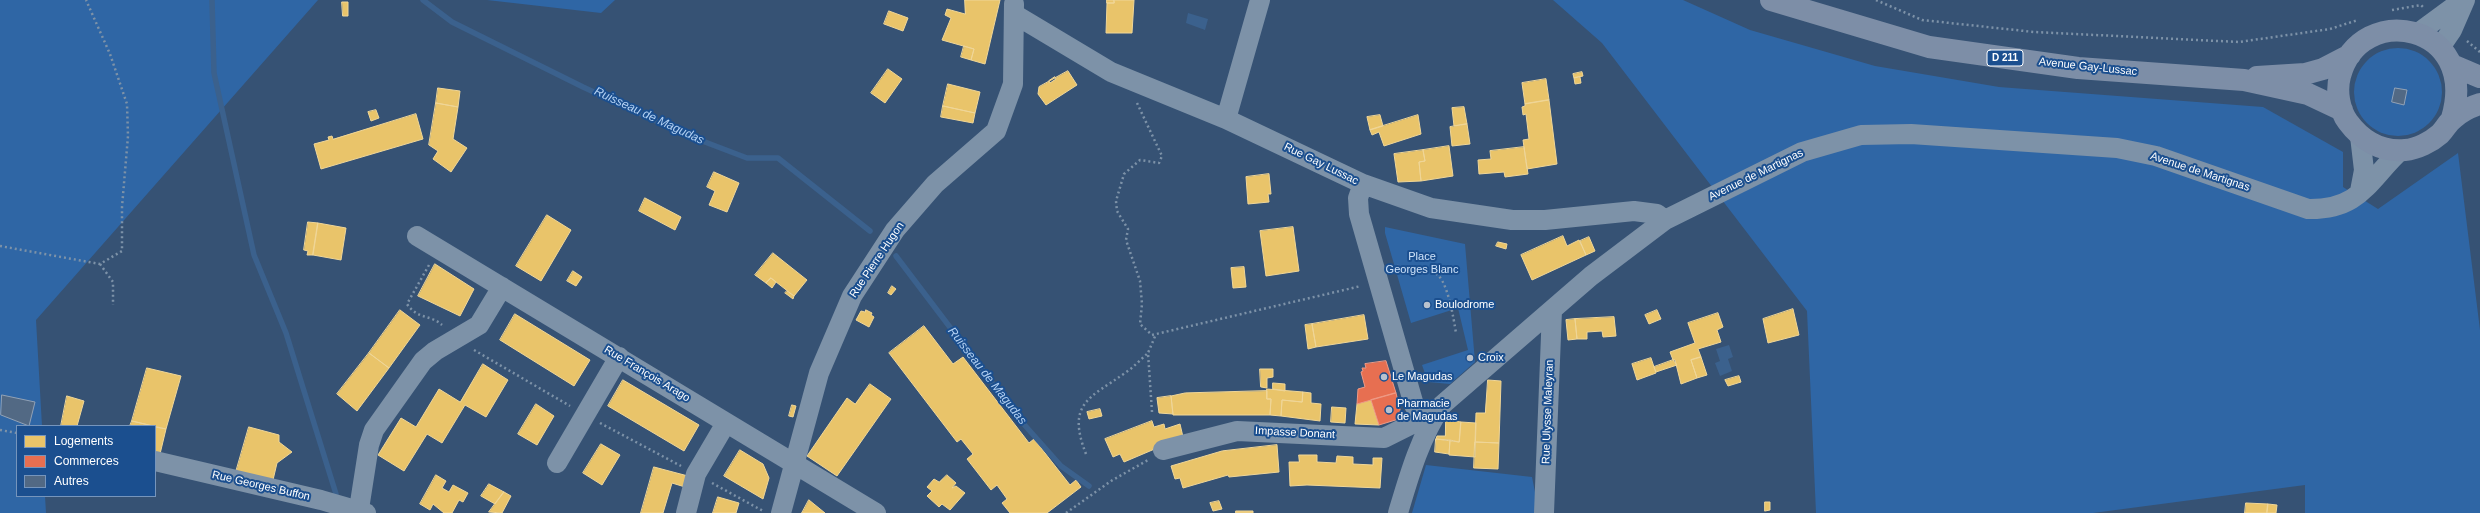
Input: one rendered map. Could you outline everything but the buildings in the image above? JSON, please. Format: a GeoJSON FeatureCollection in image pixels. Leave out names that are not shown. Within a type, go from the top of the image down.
{"type":"FeatureCollection","features":[{"type":"Feature","properties":{"kind":"main road","name":"Avenue Gay-Lussac"},"geometry":{"type":"LineString","coordinates":[[1772,0],[1930,47],[2078,68],[2244,80],[2308,94],[2342,110]]}},
{"type":"Feature","properties":{"kind":"main road"},"geometry":{"type":"LineString","coordinates":[[2400,29],[2418,32],[2441,46],[2454,66],[2459,80],[2459,100],[2452,118],[2440,134],[2424,145],[2401,150],[2386,149],[2369,143],[2360,136],[2345,118],[2339,102],[2338,84],[2343,66],[2350,55],[2366,39],[2382,31],[2400,29]]}},
{"type":"Feature","properties":{"kind":"main road","name":"Avenue Gay-Lussac"},"geometry":{"type":"LineString","coordinates":[[2244,80],[2268,75],[2305,74],[2323,69],[2350,55]]}},
{"type":"Feature","properties":{"kind":"main road"},"geometry":{"type":"LineString","coordinates":[[2454,66],[2480,76]]}},
{"type":"Feature","properties":{"kind":"main road"},"geometry":{"type":"LineString","coordinates":[[2452,118],[2466,109],[2480,104]]}},
{"type":"Feature","properties":{"kind":"street"},"geometry":{"type":"LineString","coordinates":[[1226,119],[1260,0]]}},
{"type":"Feature","properties":{"kind":"street"},"geometry":{"type":"LineString","coordinates":[[2418,32],[2464,0]]}},
{"type":"Feature","properties":{"kind":"street"},"geometry":{"type":"LineString","coordinates":[[2441,46],[2452,30],[2464,0]]}},
{"type":"Feature","properties":{"kind":"street","name":"Rue Gay Lussac"},"geometry":{"type":"LineString","coordinates":[[1014,7],[1111,72],[1226,119],[1363,184],[1431,208],[1482,217],[1545,220],[1634,211],[1658,214],[1665,220]]}},
{"type":"Feature","properties":{"kind":"street","name":"Rue Pierre Hugon"},"geometry":{"type":"LineString","coordinates":[[781,513],[819,373],[852,296],[895,230],[935,184],[996,131],[1013,84],[1014,7]]}},
{"type":"Feature","properties":{"kind":"street","name":"Avenue de Martignas"},"geometry":{"type":"LineString","coordinates":[[1398,513],[1424,417],[1442,405],[1591,276],[1665,220],[1802,152],[1861,135],[1911,134],[2117,148],[2156,156],[2308,209],[2328,210],[2349,202],[2360,191],[2372,183],[2401,150]]}},
{"type":"Feature","properties":{"kind":"street"},"geometry":{"type":"LineString","coordinates":[[2360,136],[2364,170],[2360,191]]}},
{"type":"Feature","properties":{"kind":"street"},"geometry":{"type":"LineString","coordinates":[[1363,184],[1358,198],[1359,214],[1414,405],[1424,417]]}},
{"type":"Feature","properties":{"kind":"street","name":"Rue François Arago"},"geometry":{"type":"LineString","coordinates":[[417,236],[876,513]]}},
{"type":"Feature","properties":{"kind":"street"},"geometry":{"type":"LineString","coordinates":[[362,511],[369,444],[374,430],[423,361],[435,351],[480,325],[502,287]]}},
{"type":"Feature","properties":{"kind":"street","name":"Rue Ulysse Maleyran"},"geometry":{"type":"LineString","coordinates":[[1544,513],[1552,310]]}},
{"type":"Feature","properties":{"kind":"street"},"geometry":{"type":"LineString","coordinates":[[557,463],[586,416],[619,357]]}},
{"type":"Feature","properties":{"kind":"street","name":"Impasse Donant"},"geometry":{"type":"LineString","coordinates":[[1163,450],[1237,431],[1384,438],[1424,417]]}},
{"type":"Feature","properties":{"kind":"street"},"geometry":{"type":"LineString","coordinates":[[686,513],[696,474],[726,423]]}},
{"type":"Feature","properties":{"kind":"street","name":"Rue Georges Buffon"},"geometry":{"type":"LineString","coordinates":[[156,461],[362,511]]}},
{"type":"Feature","properties":{"kind":"path"},"geometry":{"type":"LineString","coordinates":[[0,246],[100,264],[122,251],[122,206],[127,120],[126,104],[110,54],[86,0]]}},
{"type":"Feature","properties":{"kind":"path"},"geometry":{"type":"LineString","coordinates":[[1876,0],[1922,20],[2034,32],[2239,42],[2330,29],[2364,19]]}},
{"type":"Feature","properties":{"kind":"path"},"geometry":{"type":"LineString","coordinates":[[2384,12],[2421,5],[2426,10]]}},
{"type":"Feature","properties":{"kind":"path"},"geometry":{"type":"LineString","coordinates":[[1131,80],[1137,103],[1162,156],[1159,163],[1140,160],[1124,174],[1116,201],[1117,211],[1128,229],[1126,240],[1140,280],[1142,304],[1140,324],[1152,334],[1378,276],[1398,266],[1408,272],[1436,273],[1441,277],[1456,333]]}},
{"type":"Feature","properties":{"kind":"path"},"geometry":{"type":"LineString","coordinates":[[439,249],[407,304],[413,312],[440,323],[455,339],[586,416],[767,513]]}},
{"type":"Feature","properties":{"kind":"path"},"geometry":{"type":"LineString","coordinates":[[100,264],[113,282],[113,305]]}},
{"type":"Feature","properties":{"kind":"path"},"geometry":{"type":"LineString","coordinates":[[1086,454],[1082,443],[1079,419],[1084,402],[1102,387],[1126,372],[1148,352],[1156,333]]}},
{"type":"Feature","properties":{"kind":"path"},"geometry":{"type":"LineString","coordinates":[[1148,352],[1152,412]]}},
{"type":"Feature","properties":{"kind":"path"},"geometry":{"type":"LineString","coordinates":[[0,430],[16,433]]}},
{"type":"Feature","properties":{"kind":"path"},"geometry":{"type":"LineString","coordinates":[[1066,513],[1111,481],[1163,450]]}},
{"type":"Feature","properties":{"kind":"green space"},"geometry":{"type":"Polygon","coordinates":[[[0,0],[318,0],[36,320],[42,425],[16,425],[16,497],[45,497],[46,513],[0,513],[0,0]]]}},
{"type":"Feature","properties":{"kind":"green space"},"geometry":{"type":"Polygon","coordinates":[[[487,0],[615,0],[601,13],[487,0]]]}},
{"type":"Feature","properties":{"kind":"green space"},"geometry":{"type":"Polygon","coordinates":[[[1553,0],[1683,0],[1750,30],[1875,66],[1999,87],[2263,107],[2343,152],[2343,187],[2378,209],[2458,153],[2480,330],[2480,513],[2305,513],[2305,485],[2093,513],[1816,513],[1807,311],[1602,43],[1553,0]]]}},
{"type":"Feature","properties":{"kind":"green space"},"geometry":{"type":"Polygon","coordinates":[[[2389,48],[2407,48],[2423,55],[2435,67],[2442,83],[2442,101],[2435,117],[2423,129],[2407,136],[2389,136],[2373,129],[2361,117],[2354,101],[2354,83],[2361,67],[2373,55],[2389,48]]]}},
{"type":"Feature","properties":{"kind":"green space","name":"Place Georges Blanc"},"geometry":{"type":"Polygon","coordinates":[[[1385,227],[1465,244],[1475,362],[1450,384],[1428,382],[1422,365],[1468,350],[1458,308],[1411,323],[1385,233],[1385,227]]]}},
{"type":"Feature","properties":{"kind":"green space"},"geometry":{"type":"Polygon","coordinates":[[[1426,465],[1532,477],[1536,497],[1535,513],[1412,513],[1426,465]]]}},
{"type":"Feature","properties":{"kind":"shaded area"},"geometry":{"type":"Polygon","coordinates":[[[1188,13],[1208,19],[1205,30],[1186,23],[1188,13]]]}},
{"type":"Feature","properties":{"kind":"shaded area"},"geometry":{"type":"Polygon","coordinates":[[[1729,345],[1733,357],[1728,359],[1732,371],[1720,376],[1715,363],[1720,361],[1716,349],[1729,345]]]}},
{"type":"Feature","properties":{"kind":"waterway"},"geometry":{"type":"LineString","coordinates":[[212,0],[214,73],[254,255],[286,333],[336,494]]}},
{"type":"Feature","properties":{"kind":"waterway","name":"Ruisseau de Magudas"},"geometry":{"type":"LineString","coordinates":[[423,0],[452,22],[583,87],[684,134],[747,158],[778,158],[870,231]]}},
{"type":"Feature","properties":{"kind":"waterway","name":"Ruisseau de Magudas"},"geometry":{"type":"LineString","coordinates":[[896,256],[1021,421],[1061,466],[1089,486]]}},
{"type":"Feature","properties":{"kind":"place","name":"Boulodrome"},"geometry":{"type":"Point","coordinates":[1427,305]}},
{"type":"Feature","properties":{"kind":"place","name":"Croix"},"geometry":{"type":"Point","coordinates":[1470,358]}},
{"type":"Feature","properties":{"kind":"place","name":"Le Magudas"},"geometry":{"type":"Point","coordinates":[1384,377]}},
{"type":"Feature","properties":{"kind":"place","name":"Pharmacie de Magudas"},"geometry":{"type":"Point","coordinates":[1389,410]}}]}
